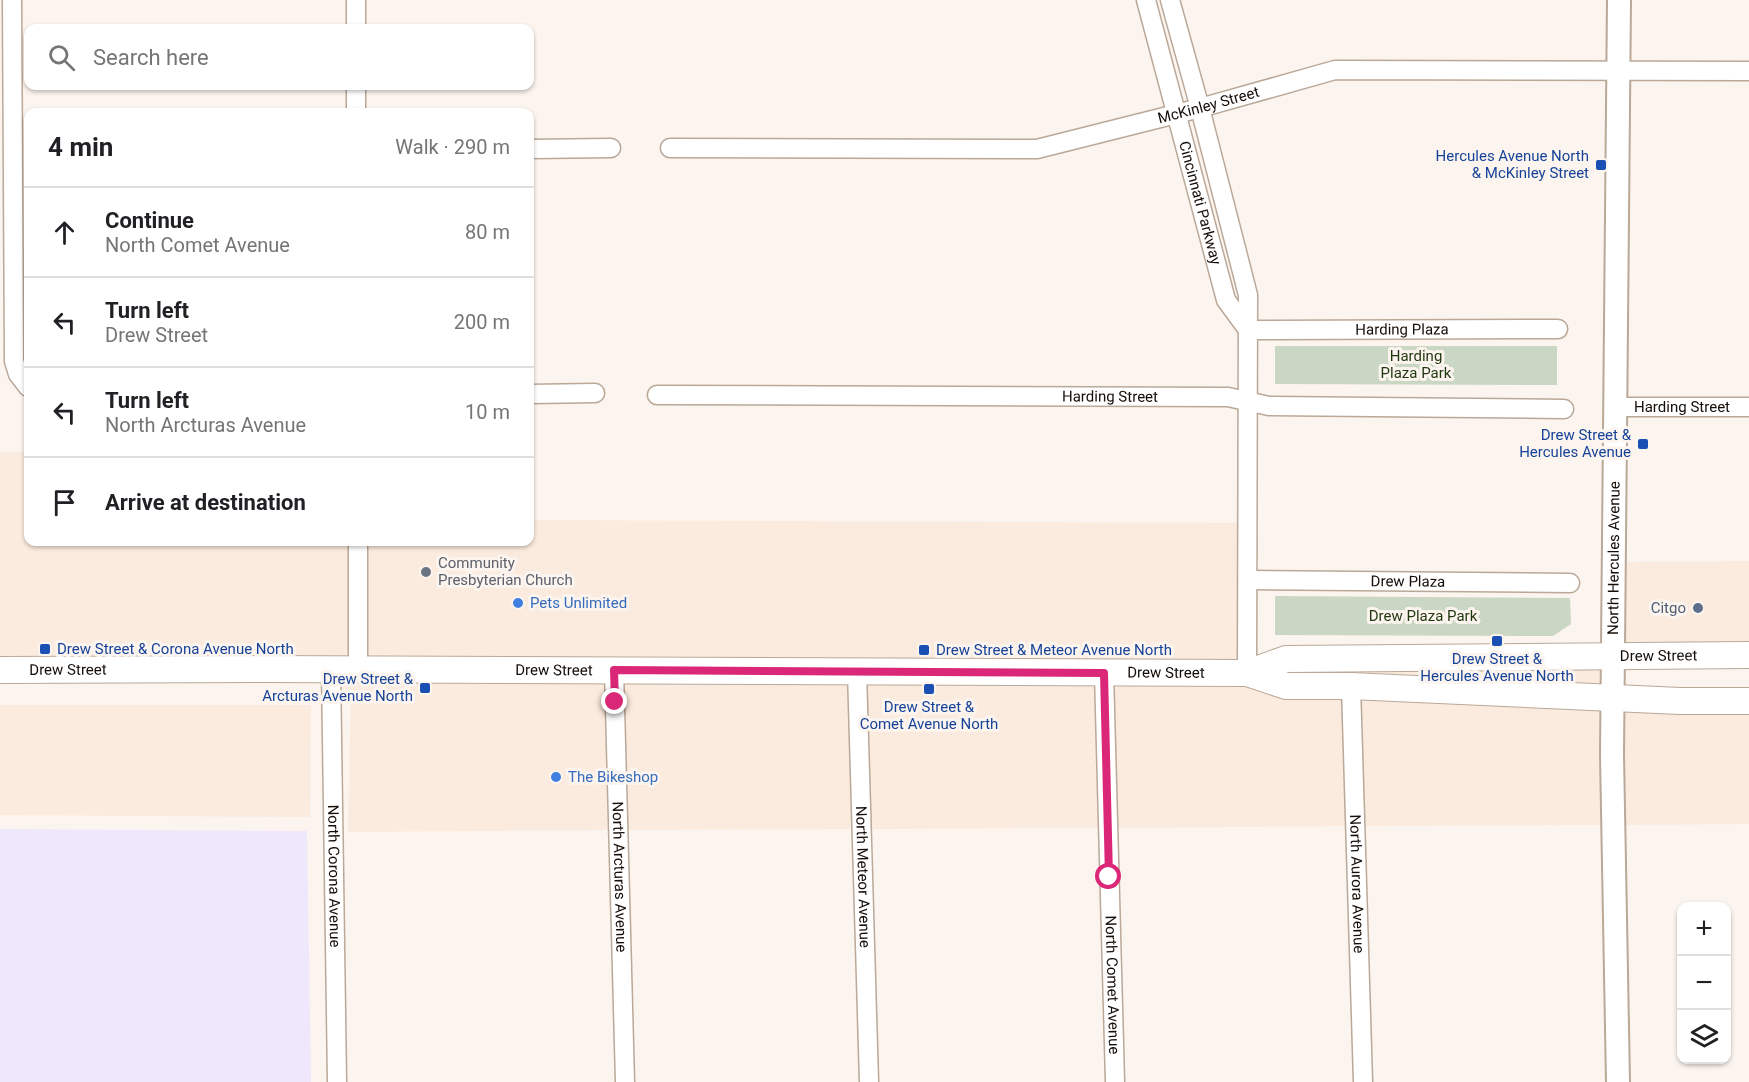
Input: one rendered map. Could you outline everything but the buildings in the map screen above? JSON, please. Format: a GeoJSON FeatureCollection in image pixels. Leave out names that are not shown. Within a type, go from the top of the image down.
{"type":"FeatureCollection","features":[{"type":"Feature","properties":{"kind":"main road","name":"Drew Street"},"geometry":{"type":"LineString","coordinates":[[1247,673],[1286,659],[1749,655]]}},
{"type":"Feature","properties":{"kind":"main road","name":"Drew Street"},"geometry":{"type":"LineString","coordinates":[[1,668],[1247,673],[1286,686],[1351,686],[1613,698],[1749,700]]}},
{"type":"Feature","properties":{"kind":"main road","name":"Drew Street"},"geometry":{"type":"LineString","coordinates":[[1680,700],[1749,684]]}},
{"type":"Feature","properties":{"kind":"street"},"geometry":{"type":"LineString","coordinates":[[12,0],[14,361],[18,374],[24,382]]}},
{"type":"Feature","properties":{"kind":"street"},"geometry":{"type":"LineString","coordinates":[[356,0],[356,24]]}},
{"type":"Feature","properties":{"kind":"street","name":"Cincinnati Parkway"},"geometry":{"type":"LineString","coordinates":[[1146,0],[1226,300],[1248,330]]}},
{"type":"Feature","properties":{"kind":"street","name":"Cincinnati Parkway"},"geometry":{"type":"LineString","coordinates":[[1170,0],[1248,295],[1247,673]]}},
{"type":"Feature","properties":{"kind":"street","name":"North Hercules Avenue"},"geometry":{"type":"LineString","coordinates":[[1618,0],[1613,655],[1618,1082]]}},
{"type":"Feature","properties":{"kind":"street","name":"McKinley Street"},"geometry":{"type":"LineString","coordinates":[[670,148],[1036,149],[1200,108],[1335,70],[1749,71]]}},
{"type":"Feature","properties":{"kind":"street"},"geometry":{"type":"LineString","coordinates":[[356,90],[357,108]]}},
{"type":"Feature","properties":{"kind":"street"},"geometry":{"type":"LineString","coordinates":[[534,149],[611,148]]}},
{"type":"Feature","properties":{"kind":"street","name":"Harding Plaza"},"geometry":{"type":"LineString","coordinates":[[1248,330],[1558,330]]}},
{"type":"Feature","properties":{"kind":"street"},"geometry":{"type":"LineString","coordinates":[[534,394],[595,393]]}},
{"type":"Feature","properties":{"kind":"street","name":"Harding Street"},"geometry":{"type":"LineString","coordinates":[[657,395],[1228,397],[1269,406],[1564,409]]}},
{"type":"Feature","properties":{"kind":"street","name":"Harding Street"},"geometry":{"type":"LineString","coordinates":[[1616,407],[1749,407]]}},
{"type":"Feature","properties":{"kind":"street"},"geometry":{"type":"LineString","coordinates":[[358,546],[358,669]]}},
{"type":"Feature","properties":{"kind":"street","name":"Drew Plaza"},"geometry":{"type":"LineString","coordinates":[[1248,580],[1570,583]]}},
{"type":"Feature","properties":{"kind":"street","name":"North Corona Avenue"},"geometry":{"type":"LineString","coordinates":[[331,669],[337,1082]]}},
{"type":"Feature","properties":{"kind":"street","name":"North Arcturas Avenue"},"geometry":{"type":"LineString","coordinates":[[614,670],[625,1082]]}},
{"type":"Feature","properties":{"kind":"street","name":"North Meteor Avenue"},"geometry":{"type":"LineString","coordinates":[[857,671],[869,1082]]}},
{"type":"Feature","properties":{"kind":"street","name":"North Comet Avenue"},"geometry":{"type":"LineString","coordinates":[[1104,673],[1115,1082]]}},
{"type":"Feature","properties":{"kind":"street","name":"North Aurora Avenue"},"geometry":{"type":"LineString","coordinates":[[1351,686],[1363,1082]]}},
{"type":"Feature","properties":{"kind":"shaded area"},"geometry":{"type":"Polygon","coordinates":[[[0,452],[24,452],[24,546],[350,546],[350,660],[9,659],[7,656],[0,657],[0,452]]]}},
{"type":"Feature","properties":{"kind":"shaded area"},"geometry":{"type":"Polygon","coordinates":[[[534,520],[1239,523],[1238,664],[367,660],[367,546],[534,546],[534,520]]]}},
{"type":"Feature","properties":{"kind":"shaded area"},"geometry":{"type":"Polygon","coordinates":[[[1749,561],[1749,646],[1622,645],[1623,562],[1749,561]]]}},
{"type":"Feature","properties":{"kind":"shaded area"},"geometry":{"type":"Polygon","coordinates":[[[1605,664],[1604,688],[1275,673],[1288,668],[1605,664]]]}},
{"type":"Feature","properties":{"kind":"shaded area"},"geometry":{"type":"Polygon","coordinates":[[[339,679],[606,680],[610,830],[348,832],[351,689],[339,689],[339,679]]]}},
{"type":"Feature","properties":{"kind":"shaded area"},"geometry":{"type":"Polygon","coordinates":[[[622,680],[849,681],[853,829],[627,830],[622,680]]]}},
{"type":"Feature","properties":{"kind":"shaded area"},"geometry":{"type":"Polygon","coordinates":[[[866,681],[1095,682],[1100,828],[870,829],[866,681]]]}},
{"type":"Feature","properties":{"kind":"shaded area"},"geometry":{"type":"Polygon","coordinates":[[[1112,682],[1241,683],[1343,696],[1346,826],[1117,828],[1112,682]]]}},
{"type":"Feature","properties":{"kind":"shaded area"},"geometry":{"type":"Polygon","coordinates":[[[1359,696],[1604,707],[1605,825],[1363,826],[1359,696]]]}},
{"type":"Feature","properties":{"kind":"shaded area"},"geometry":{"type":"Polygon","coordinates":[[[0,705],[311,705],[310,817],[0,815],[0,705]]]}},
{"type":"Feature","properties":{"kind":"shaded area"},"geometry":{"type":"Polygon","coordinates":[[[1621,708],[1749,710],[1749,824],[1622,825],[1621,708]]]}},
{"type":"Feature","properties":{"kind":"shaded area"},"geometry":{"type":"Polygon","coordinates":[[[0,829],[307,831],[311,1082],[0,1082],[0,829]]]}},
{"type":"Feature","properties":{"kind":"green space","name":"Harding Plaza Park"},"geometry":{"type":"Polygon","coordinates":[[[1275,346],[1557,346],[1557,385],[1275,384],[1275,346]]]}},
{"type":"Feature","properties":{"kind":"green space","name":"Drew Plaza Park"},"geometry":{"type":"Polygon","coordinates":[[[1275,596],[1570,598],[1571,624],[1553,636],[1275,635],[1275,596]]]}},
{"type":"Feature","properties":{"kind":"place","name":"Hercules Avenue North & McKinley Street"},"geometry":{"type":"Point","coordinates":[1601,165]}},
{"type":"Feature","properties":{"kind":"place","name":"Drew Street & Hercules Avenue"},"geometry":{"type":"Point","coordinates":[1643,444]}},
{"type":"Feature","properties":{"kind":"place","name":"Community Presbyterian Church"},"geometry":{"type":"Point","coordinates":[426,572]}},
{"type":"Feature","properties":{"kind":"place","name":"Pets Unlimited"},"geometry":{"type":"Point","coordinates":[518,603]}},
{"type":"Feature","properties":{"kind":"place","name":"Citgo"},"geometry":{"type":"Point","coordinates":[1698,608]}},
{"type":"Feature","properties":{"kind":"place","name":"Drew Street & Hercules Avenue North"},"geometry":{"type":"Point","coordinates":[1497,641]}},
{"type":"Feature","properties":{"kind":"place","name":"Drew Street & Corona Avenue North"},"geometry":{"type":"Point","coordinates":[45,649]}},
{"type":"Feature","properties":{"kind":"place","name":"Drew Street & Meteor Avenue North"},"geometry":{"type":"Point","coordinates":[924,650]}},
{"type":"Feature","properties":{"kind":"place","name":"Drew Street & Arcturas Avenue North"},"geometry":{"type":"Point","coordinates":[425,688]}},
{"type":"Feature","properties":{"kind":"place","name":"Drew Street & Comet Avenue North"},"geometry":{"type":"Point","coordinates":[929,689]}},
{"type":"Feature","properties":{"kind":"place","name":"The Bikeshop"},"geometry":{"type":"Point","coordinates":[556,777]}},
{"type":"Feature","properties":{"kind":"route"},"geometry":{"type":"LineString","coordinates":[[615,702],[614,670],[1104,673],[1109,877]]}}]}
